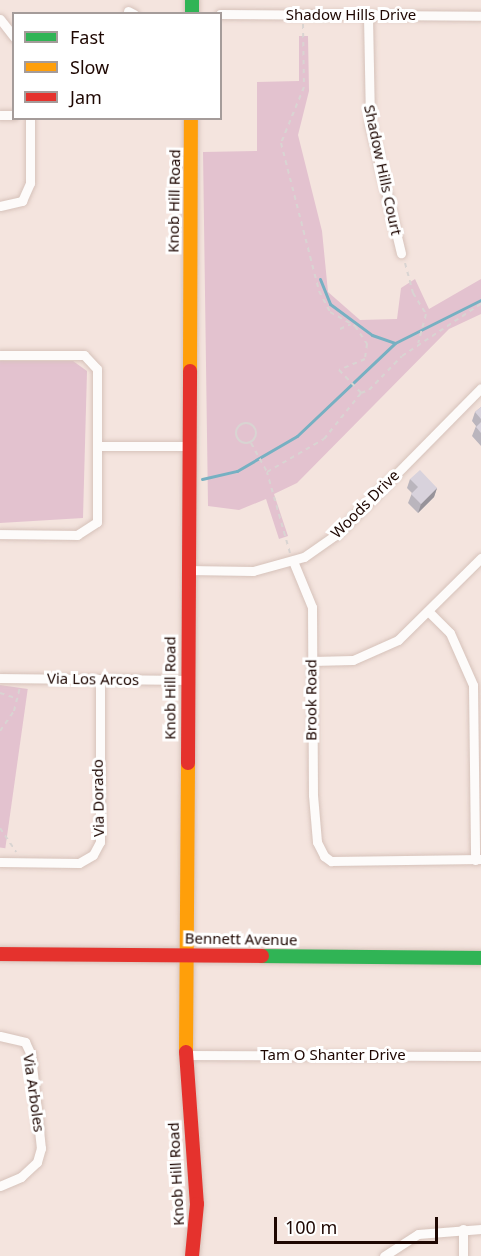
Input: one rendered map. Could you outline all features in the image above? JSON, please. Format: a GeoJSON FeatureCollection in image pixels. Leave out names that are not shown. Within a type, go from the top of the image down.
{"type":"FeatureCollection","features":[{"type":"Feature","properties":{"kind":"street","name":"Shadow Hills Drive"},"geometry":{"type":"LineString","coordinates":[[222,15],[481,16]]}},
{"type":"Feature","properties":{"kind":"street","name":"Shadow Hills Court"},"geometry":{"type":"LineString","coordinates":[[368,16],[370,124],[401,253]]}},
{"type":"Feature","properties":{"kind":"street"},"geometry":{"type":"LineString","coordinates":[[0,20],[12,35]]}},
{"type":"Feature","properties":{"kind":"street"},"geometry":{"type":"LineString","coordinates":[[0,206],[22,201],[30,183],[30,120]]}},
{"type":"Feature","properties":{"kind":"street","name":"Knob Hill Road"},"geometry":{"type":"LineString","coordinates":[[191,120],[186,1055],[197,1204],[192,1256]]}},
{"type":"Feature","properties":{"kind":"street"},"geometry":{"type":"LineString","coordinates":[[0,355],[84,355],[97,369],[97,522],[90,529],[77,535],[0,534]]}},
{"type":"Feature","properties":{"kind":"street","name":"Woods Drive"},"geometry":{"type":"LineString","coordinates":[[187,570],[253,571],[292,561],[336,535],[481,388]]}},
{"type":"Feature","properties":{"kind":"street"},"geometry":{"type":"LineString","coordinates":[[97,446],[188,446]]}},
{"type":"Feature","properties":{"kind":"street"},"geometry":{"type":"LineString","coordinates":[[312,662],[372,654],[398,640],[481,558]]}},
{"type":"Feature","properties":{"kind":"street","name":"Brook Road"},"geometry":{"type":"LineString","coordinates":[[292,561],[312,607],[317,842],[331,861],[478,859]]}},
{"type":"Feature","properties":{"kind":"street"},"geometry":{"type":"LineString","coordinates":[[428,611],[450,633],[473,685],[478,859]]}},
{"type":"Feature","properties":{"kind":"street","name":"Via Los Arcos"},"geometry":{"type":"LineString","coordinates":[[0,678],[187,680]]}},
{"type":"Feature","properties":{"kind":"street","name":"Via Dorado"},"geometry":{"type":"LineString","coordinates":[[0,862],[79,863],[93,855],[100,842],[100,679]]}},
{"type":"Feature","properties":{"kind":"street","name":"Bennett Avenue"},"geometry":{"type":"LineString","coordinates":[[0,954],[481,958]]}},
{"type":"Feature","properties":{"kind":"street","name":"Via Arboles"},"geometry":{"type":"LineString","coordinates":[[0,1036],[26,1042],[31,1055],[41,1148],[37,1162],[21,1177],[0,1186]]}},
{"type":"Feature","properties":{"kind":"street","name":"Tam O Shanter Drive"},"geometry":{"type":"LineString","coordinates":[[186,1055],[481,1056]]}},
{"type":"Feature","properties":{"kind":"street"},"geometry":{"type":"LineString","coordinates":[[463,1229],[463,1256]]}},
{"type":"Feature","properties":{"kind":"street"},"geometry":{"type":"LineString","coordinates":[[384,1256],[418,1234],[481,1229]]}},
{"type":"Feature","properties":{"kind":"path"},"geometry":{"type":"LineString","coordinates":[[303,15],[304,87],[281,143],[319,291],[330,312],[351,324],[363,335],[368,353],[339,370],[361,393]]}},
{"type":"Feature","properties":{"kind":"path"},"geometry":{"type":"LineString","coordinates":[[401,253],[426,319],[417,346]]}},
{"type":"Feature","properties":{"kind":"path"},"geometry":{"type":"LineString","coordinates":[[267,472],[324,440],[361,393],[417,346],[481,304]]}},
{"type":"Feature","properties":{"kind":"path"},"geometry":{"type":"LineString","coordinates":[[340,329],[351,324]]}},
{"type":"Feature","properties":{"kind":"path"},"geometry":{"type":"LineString","coordinates":[[250,442],[255,428],[244,423],[237,436],[250,442],[263,462],[292,561]]}},
{"type":"Feature","properties":{"kind":"path"},"geometry":{"type":"LineString","coordinates":[[0,731],[18,699],[21,678]]}},
{"type":"Feature","properties":{"kind":"path"},"geometry":{"type":"LineString","coordinates":[[0,693],[18,699]]}},
{"type":"Feature","properties":{"kind":"path"},"geometry":{"type":"LineString","coordinates":[[0,726],[0,731]]}},
{"type":"Feature","properties":{"kind":"path"},"geometry":{"type":"LineString","coordinates":[[0,828],[15,842],[18,861]]}},
{"type":"Feature","properties":{"kind":"shaded area"},"geometry":{"type":"Polygon","coordinates":[[[299,36],[308,36],[309,91],[298,135],[322,231],[328,292],[360,320],[397,319],[401,288],[415,279],[429,309],[481,279],[481,314],[449,329],[297,483],[274,494],[288,536],[279,539],[266,499],[239,510],[208,506],[203,152],[257,151],[257,82],[299,81],[299,36]]]}},
{"type":"Feature","properties":{"kind":"shaded area"},"geometry":{"type":"Polygon","coordinates":[[[0,361],[73,361],[87,371],[83,518],[0,523],[0,361]]]}},
{"type":"Feature","properties":{"kind":"shaded area"},"geometry":{"type":"Polygon","coordinates":[[[0,685],[28,689],[5,848],[0,848],[0,685]]]}},
{"type":"Feature","properties":{"kind":"building"},"geometry":{"type":"Polygon","coordinates":[[[481,407],[481,419],[475,412],[481,407]]]}},
{"type":"Feature","properties":{"kind":"building"},"geometry":{"type":"Polygon","coordinates":[[[481,422],[481,433],[476,427],[481,422]]]}},
{"type":"Feature","properties":{"kind":"building"},"geometry":{"type":"Polygon","coordinates":[[[420,470],[437,488],[421,504],[411,494],[418,487],[410,479],[420,470]]]}},
{"type":"Feature","properties":{"kind":"waterway"},"geometry":{"type":"LineString","coordinates":[[320,279],[330,304],[372,335],[395,343]]}},
{"type":"Feature","properties":{"kind":"waterway"},"geometry":{"type":"LineString","coordinates":[[202,479],[237,471],[297,436],[395,343],[481,300]]}},
{"type":"Feature","properties":{"kind":"traffic: fast"},"geometry":{"type":"LineString","coordinates":[[192,0],[192,12]]}},
{"type":"Feature","properties":{"kind":"traffic: fast"},"geometry":{"type":"LineString","coordinates":[[262,956],[481,958]]}},
{"type":"Feature","properties":{"kind":"traffic: slow"},"geometry":{"type":"LineString","coordinates":[[190,371],[191,120]]}},
{"type":"Feature","properties":{"kind":"traffic: slow"},"geometry":{"type":"LineString","coordinates":[[186,1052],[188,763]]}},
{"type":"Feature","properties":{"kind":"traffic: jam"},"geometry":{"type":"LineString","coordinates":[[188,763],[190,371]]}},
{"type":"Feature","properties":{"kind":"traffic: jam"},"geometry":{"type":"LineString","coordinates":[[0,954],[262,956]]}},
{"type":"Feature","properties":{"kind":"traffic: jam"},"geometry":{"type":"LineString","coordinates":[[186,1052],[197,1204],[192,1256]]}}]}
